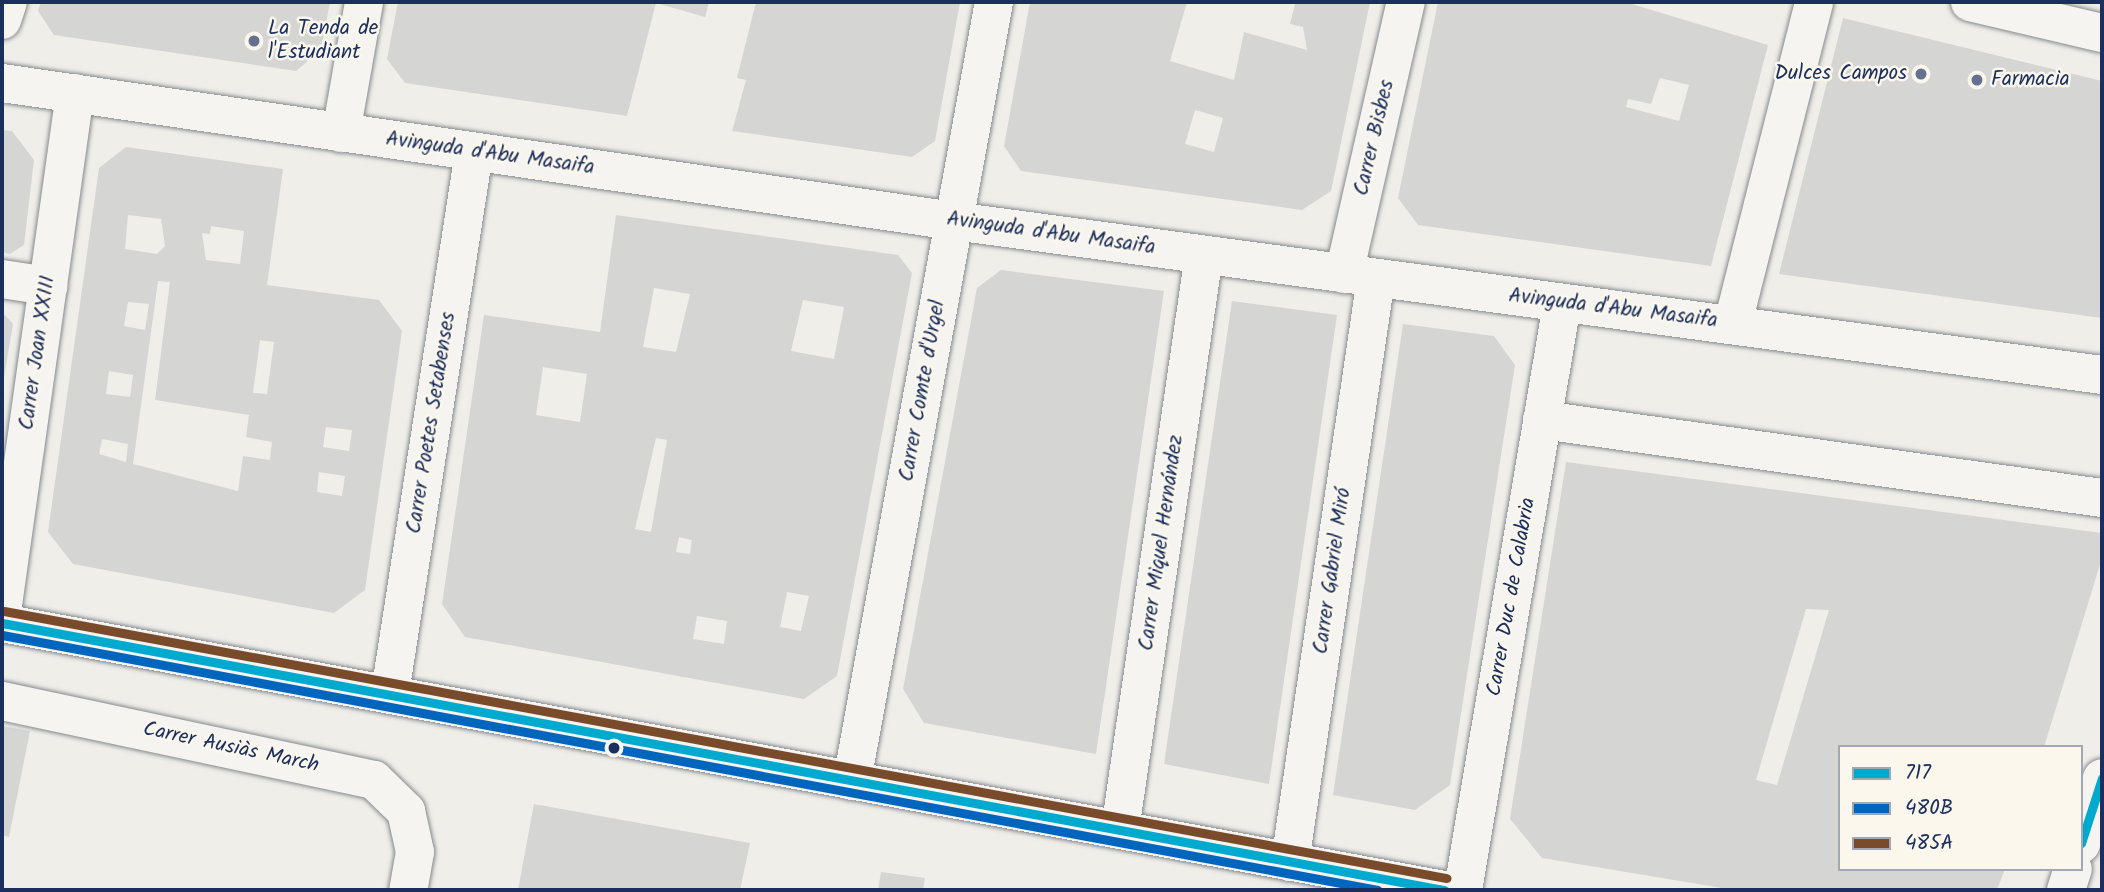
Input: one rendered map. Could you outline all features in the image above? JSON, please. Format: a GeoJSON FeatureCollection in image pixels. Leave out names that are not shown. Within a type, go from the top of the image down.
{"type":"FeatureCollection","features":[{"type":"Feature","properties":{"kind":"street"},"geometry":{"type":"LineString","coordinates":[[2,20],[8,2]]}},
{"type":"Feature","properties":{"kind":"street"},"geometry":{"type":"LineString","coordinates":[[341,133],[365,2]]}},
{"type":"Feature","properties":{"kind":"street","name":"Carrer Comte d'Urgel"},"geometry":{"type":"LineString","coordinates":[[852,781],[994,2]]}},
{"type":"Feature","properties":{"kind":"street","name":"Carrer Bisbes"},"geometry":{"type":"LineString","coordinates":[[1360,276],[1406,2]]}},
{"type":"Feature","properties":{"kind":"street"},"geometry":{"type":"LineString","coordinates":[[1732,323],[1814,2]]}},
{"type":"Feature","properties":{"kind":"street"},"geometry":{"type":"LineString","coordinates":[[1969,2],[2102,33]]}},
{"type":"Feature","properties":{"kind":"street","name":"Avinguda d'Abu Masaifa"},"geometry":{"type":"LineString","coordinates":[[2,83],[954,221],[1562,304],[1732,323],[2102,376]]}},
{"type":"Feature","properties":{"kind":"street","name":"Carrer Joan XXIII"},"geometry":{"type":"LineString","coordinates":[[2,612],[75,93]]}},
{"type":"Feature","properties":{"kind":"street","name":"Carrer Poetes Setabenses"},"geometry":{"type":"LineString","coordinates":[[390,693],[474,152]]}},
{"type":"Feature","properties":{"kind":"street","name":"Carrer Miquel Hernández"},"geometry":{"type":"LineString","coordinates":[[1120,830],[1205,255]]}},
{"type":"Feature","properties":{"kind":"street","name":"Carrer Gabriel Miró"},"geometry":{"type":"LineString","coordinates":[[1290,863],[1360,276]]}},
{"type":"Feature","properties":{"kind":"street"},"geometry":{"type":"LineString","coordinates":[[2,279],[48,286]]}},
{"type":"Feature","properties":{"kind":"street","name":"Carrer Duc de Calabria"},"geometry":{"type":"LineString","coordinates":[[1463,890],[1562,304]]}},
{"type":"Feature","properties":{"kind":"street"},"geometry":{"type":"LineString","coordinates":[[1542,421],[2102,498]]}},
{"type":"Feature","properties":{"kind":"street"},"geometry":{"type":"LineString","coordinates":[[2,624],[390,693],[1444,890]]}},
{"type":"Feature","properties":{"kind":"street","name":"Carrer Ausiàs March"},"geometry":{"type":"LineString","coordinates":[[2,701],[374,780],[406,811],[415,852],[408,890]]}},
{"type":"Feature","properties":{"kind":"street"},"geometry":{"type":"LineString","coordinates":[[2083,838],[2102,778]]}},
{"type":"Feature","properties":{"kind":"street"},"geometry":{"type":"LineString","coordinates":[[2066,890],[2072,871]]}},
{"type":"Feature","properties":{"kind":"building"},"geometry":{"type":"Polygon","coordinates":[[[41,2],[330,2],[321,50],[296,71],[54,35],[38,11],[41,2]]]}},
{"type":"Feature","properties":{"kind":"building"},"geometry":{"type":"Polygon","coordinates":[[[398,2],[709,2],[705,17],[656,3],[627,116],[405,83],[387,59],[398,2]]]}},
{"type":"Feature","properties":{"kind":"building"},"geometry":{"type":"Polygon","coordinates":[[[756,2],[960,2],[935,141],[912,157],[732,131],[746,80],[737,78],[756,2]]]}},
{"type":"Feature","properties":{"kind":"building"},"geometry":{"type":"Polygon","coordinates":[[[1030,2],[1187,2],[1170,61],[1234,80],[1244,32],[1307,50],[1303,27],[1290,24],[1295,4],[1289,2],[1370,2],[1331,191],[1302,210],[1021,171],[1004,146],[1030,2]],[[1195,110],[1185,144],[1214,152],[1223,118],[1195,110]]]}},
{"type":"Feature","properties":{"kind":"building"},"geometry":{"type":"Polygon","coordinates":[[[1438,2],[1625,2],[1768,45],[1711,266],[1418,225],[1398,198],[1438,2]],[[1660,78],[1651,104],[1628,99],[1626,107],[1679,121],[1689,85],[1660,78]]]}},
{"type":"Feature","properties":{"kind":"building"},"geometry":{"type":"Polygon","coordinates":[[[1843,18],[2102,81],[2102,318],[1779,274],[1843,18]]]}},
{"type":"Feature","properties":{"kind":"building"},"geometry":{"type":"Polygon","coordinates":[[[2,130],[12,131],[34,160],[24,245],[10,254],[2,252],[2,130]]]}},
{"type":"Feature","properties":{"kind":"building"},"geometry":{"type":"Polygon","coordinates":[[[126,147],[283,169],[267,285],[379,300],[402,331],[365,590],[334,613],[73,564],[48,532],[99,168],[126,147]],[[128,215],[125,249],[157,254],[165,246],[161,219],[128,215]],[[211,226],[210,234],[202,233],[206,260],[240,264],[244,231],[211,226]],[[158,281],[133,464],[238,491],[243,456],[270,460],[272,442],[246,437],[249,415],[155,400],[170,282],[158,281]],[[128,302],[124,326],[145,330],[149,304],[128,302]],[[260,340],[253,393],[267,394],[274,342],[260,340]],[[109,371],[106,394],[130,397],[133,375],[109,371]],[[326,427],[323,447],[349,451],[352,430],[326,427]],[[102,439],[99,454],[126,462],[128,444],[102,439]],[[319,472],[317,492],[342,496],[345,476],[319,472]]]}},
{"type":"Feature","properties":{"kind":"building"},"geometry":{"type":"Polygon","coordinates":[[[616,215],[898,255],[912,273],[837,676],[804,699],[465,637],[442,604],[484,315],[600,332],[616,215]],[[654,288],[643,347],[676,352],[690,294],[654,288]],[[803,300],[791,351],[834,359],[844,307],[803,300]],[[543,367],[536,415],[580,422],[587,374],[543,367]],[[656,438],[635,529],[651,532],[667,440],[656,438]],[[679,537],[676,552],[690,554],[692,540],[679,537]],[[787,592],[780,627],[801,631],[809,596],[787,592]],[[697,616],[693,639],[724,644],[727,621],[697,616]]]}},
{"type":"Feature","properties":{"kind":"building"},"geometry":{"type":"Polygon","coordinates":[[[1001,270],[1164,291],[1096,754],[924,723],[903,689],[977,288],[1001,270]]]}},
{"type":"Feature","properties":{"kind":"building"},"geometry":{"type":"Polygon","coordinates":[[[1232,301],[1337,315],[1269,784],[1164,764],[1232,301]]]}},
{"type":"Feature","properties":{"kind":"building"},"geometry":{"type":"Polygon","coordinates":[[[2,312],[13,324],[3,383],[2,383],[2,312]]]}},
{"type":"Feature","properties":{"kind":"building"},"geometry":{"type":"Polygon","coordinates":[[[1403,324],[1494,336],[1515,365],[1450,785],[1415,810],[1333,795],[1403,324]]]}},
{"type":"Feature","properties":{"kind":"building"},"geometry":{"type":"Polygon","coordinates":[[[1566,462],[2102,533],[2102,558],[2045,745],[1838,745],[1838,871],[2004,871],[1997,890],[1734,890],[1542,858],[1510,819],[1566,462]],[[1806,609],[1756,780],[1777,785],[1829,610],[1806,609]]]}},
{"type":"Feature","properties":{"kind":"building"},"geometry":{"type":"Polygon","coordinates":[[[2,726],[30,731],[9,837],[2,835],[2,726]]]}},
{"type":"Feature","properties":{"kind":"building"},"geometry":{"type":"Polygon","coordinates":[[[534,804],[750,843],[740,890],[518,890],[534,804]]]}},
{"type":"Feature","properties":{"kind":"building"},"geometry":{"type":"Polygon","coordinates":[[[881,872],[925,878],[923,890],[878,890],[881,872]]]}},
{"type":"Feature","properties":{"kind":"transit line","name":"485A"},"geometry":{"type":"LineString","coordinates":[[4,611],[1446,878]]}},
{"type":"Feature","properties":{"kind":"transit line","name":"717"},"geometry":{"type":"LineString","coordinates":[[2,623],[1444,890]]}},
{"type":"Feature","properties":{"kind":"transit line","name":"480B"},"geometry":{"type":"LineString","coordinates":[[2,635],[1378,890]]}},
{"type":"Feature","properties":{"kind":"transit line","name":"717"},"geometry":{"type":"LineString","coordinates":[[2083,837],[2102,778]]}},
{"type":"Feature","properties":{"kind":"place","name":"La Tenda de l'Estudiant"},"geometry":{"type":"Point","coordinates":[254,41]}},
{"type":"Feature","properties":{"kind":"place","name":"Dulces Campos"},"geometry":{"type":"Point","coordinates":[1921,74]}},
{"type":"Feature","properties":{"kind":"place","name":"Farmacia"},"geometry":{"type":"Point","coordinates":[1977,80]}}]}
